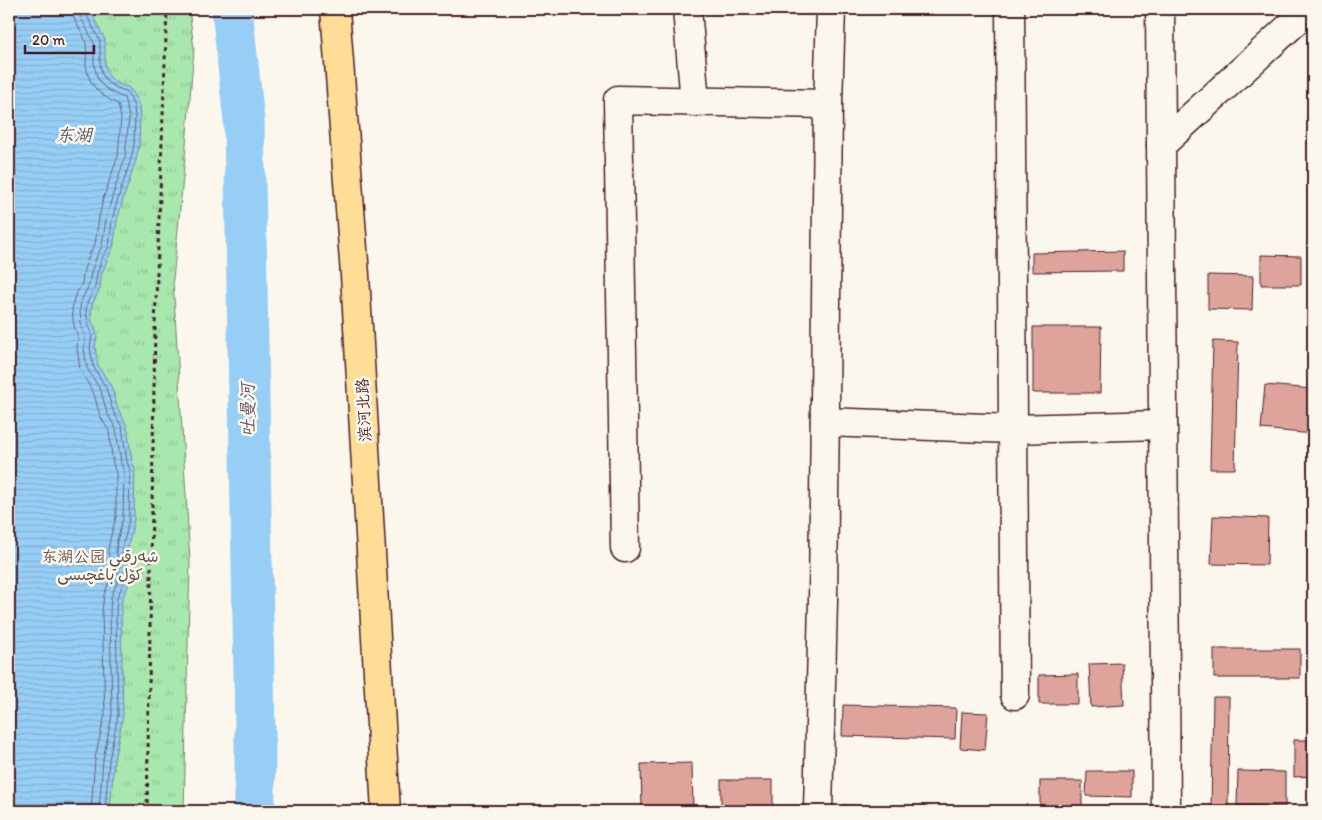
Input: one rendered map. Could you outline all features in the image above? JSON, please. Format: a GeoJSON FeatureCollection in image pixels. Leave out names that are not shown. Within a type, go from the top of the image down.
{"type":"FeatureCollection","features":[{"type":"Feature","properties":{"kind":"main road","name":"滨河北路"},"geometry":{"type":"LineString","coordinates":[[335,9],[355,275],[386,811]]}},
{"type":"Feature","properties":{"kind":"street"},"geometry":{"type":"LineString","coordinates":[[687,9],[695,102]]}},
{"type":"Feature","properties":{"kind":"street"},"geometry":{"type":"LineString","coordinates":[[818,811],[823,600],[828,104],[831,9]]}},
{"type":"Feature","properties":{"kind":"street"},"geometry":{"type":"LineString","coordinates":[[1010,9],[1015,695]]}},
{"type":"Feature","properties":{"kind":"street"},"geometry":{"type":"LineString","coordinates":[[1160,9],[1166,811]]}},
{"type":"Feature","properties":{"kind":"street"},"geometry":{"type":"LineString","coordinates":[[1161,145],[1309,9]]}},
{"type":"Feature","properties":{"kind":"street"},"geometry":{"type":"LineString","coordinates":[[625,548],[618,100],[828,104]]}},
{"type":"Feature","properties":{"kind":"street"},"geometry":{"type":"LineString","coordinates":[[825,422],[1013,429],[1163,425]]}},
{"type":"Feature","properties":{"kind":"path"},"geometry":{"type":"LineString","coordinates":[[147,811],[155,327],[167,9]]}},
{"type":"Feature","properties":{"kind":"green space","name":"东湖"},"geometry":{"type":"Polygon","coordinates":[[[9,9],[189,9],[194,49],[173,280],[190,561],[184,811],[9,811],[9,9]]]}},
{"type":"Feature","properties":{"kind":"water","name":"东湖"},"geometry":{"type":"Polygon","coordinates":[[[9,9],[91,9],[105,40],[107,72],[110,78],[128,87],[133,92],[139,106],[139,146],[136,160],[117,221],[113,248],[101,276],[100,288],[91,311],[92,323],[95,326],[97,336],[95,347],[98,365],[111,386],[118,409],[127,426],[135,469],[134,520],[127,552],[131,565],[128,586],[122,599],[121,611],[123,716],[114,760],[110,811],[9,811],[9,9]]]}},
{"type":"Feature","properties":{"kind":"building"},"geometry":{"type":"Polygon","coordinates":[[[1123,251],[1123,271],[1032,272],[1032,253],[1123,251]]]}},
{"type":"Feature","properties":{"kind":"building"},"geometry":{"type":"Polygon","coordinates":[[[1261,255],[1301,256],[1301,285],[1261,285],[1261,255]]]}},
{"type":"Feature","properties":{"kind":"building"},"geometry":{"type":"Polygon","coordinates":[[[1208,275],[1253,276],[1252,310],[1208,309],[1208,275]]]}},
{"type":"Feature","properties":{"kind":"building"},"geometry":{"type":"Polygon","coordinates":[[[1033,327],[1101,327],[1100,393],[1033,393],[1033,327]]]}},
{"type":"Feature","properties":{"kind":"building"},"geometry":{"type":"Polygon","coordinates":[[[1213,341],[1238,342],[1235,469],[1210,469],[1213,341]]]}},
{"type":"Feature","properties":{"kind":"building"},"geometry":{"type":"Polygon","coordinates":[[[1265,385],[1313,389],[1313,434],[1261,429],[1265,385]]]}},
{"type":"Feature","properties":{"kind":"building"},"geometry":{"type":"Polygon","coordinates":[[[1213,516],[1268,518],[1267,565],[1211,564],[1213,516]]]}},
{"type":"Feature","properties":{"kind":"building"},"geometry":{"type":"Polygon","coordinates":[[[1214,649],[1300,649],[1300,678],[1214,678],[1214,649]]]}},
{"type":"Feature","properties":{"kind":"building"},"geometry":{"type":"Polygon","coordinates":[[[1122,663],[1124,705],[1091,707],[1089,664],[1122,663]]]}},
{"type":"Feature","properties":{"kind":"building"},"geometry":{"type":"Polygon","coordinates":[[[1078,674],[1078,704],[1039,704],[1039,675],[1078,674]]]}},
{"type":"Feature","properties":{"kind":"building"},"geometry":{"type":"Polygon","coordinates":[[[1213,697],[1229,697],[1228,811],[1211,811],[1213,697]]]}},
{"type":"Feature","properties":{"kind":"building"},"geometry":{"type":"Polygon","coordinates":[[[843,705],[956,708],[955,739],[842,736],[843,705]]]}},
{"type":"Feature","properties":{"kind":"building"},"geometry":{"type":"Polygon","coordinates":[[[962,712],[988,713],[985,750],[960,748],[962,712]]]}},
{"type":"Feature","properties":{"kind":"building"},"geometry":{"type":"Polygon","coordinates":[[[1294,740],[1313,740],[1313,776],[1294,777],[1294,740]]]}},
{"type":"Feature","properties":{"kind":"building"},"geometry":{"type":"Polygon","coordinates":[[[692,763],[693,811],[642,811],[641,764],[692,763]]]}},
{"type":"Feature","properties":{"kind":"building"},"geometry":{"type":"Polygon","coordinates":[[[1087,771],[1132,771],[1132,797],[1086,796],[1087,771]]]}},
{"type":"Feature","properties":{"kind":"building"},"geometry":{"type":"Polygon","coordinates":[[[1238,771],[1285,772],[1285,807],[1237,806],[1238,771]]]}},
{"type":"Feature","properties":{"kind":"building"},"geometry":{"type":"Polygon","coordinates":[[[721,780],[773,780],[773,811],[721,811],[721,780]]]}},
{"type":"Feature","properties":{"kind":"building"},"geometry":{"type":"Polygon","coordinates":[[[1040,781],[1082,781],[1082,811],[1040,811],[1040,781]]]}},
{"type":"Feature","properties":{"kind":"building"},"geometry":{"type":"Polygon","coordinates":[[[843,805],[886,807],[886,811],[843,811],[843,805]]]}},
{"type":"Feature","properties":{"kind":"building"},"geometry":{"type":"Polygon","coordinates":[[[531,808],[531,811],[501,811],[501,810],[531,808]]]}},
{"type":"Feature","properties":{"kind":"building"},"geometry":{"type":"Polygon","coordinates":[[[891,809],[996,811],[891,811],[891,809]]]}},
{"type":"Feature","properties":{"kind":"waterway","name":"吐曼河"},"geometry":{"type":"LineString","coordinates":[[232,9],[244,121],[255,811]]}},
{"type":"Feature","properties":{"kind":"park label","name":"东湖公园 شەرقىي كۆل باغچىسى"},"geometry":{"type":"Point","coordinates":[100,565]}}]}
